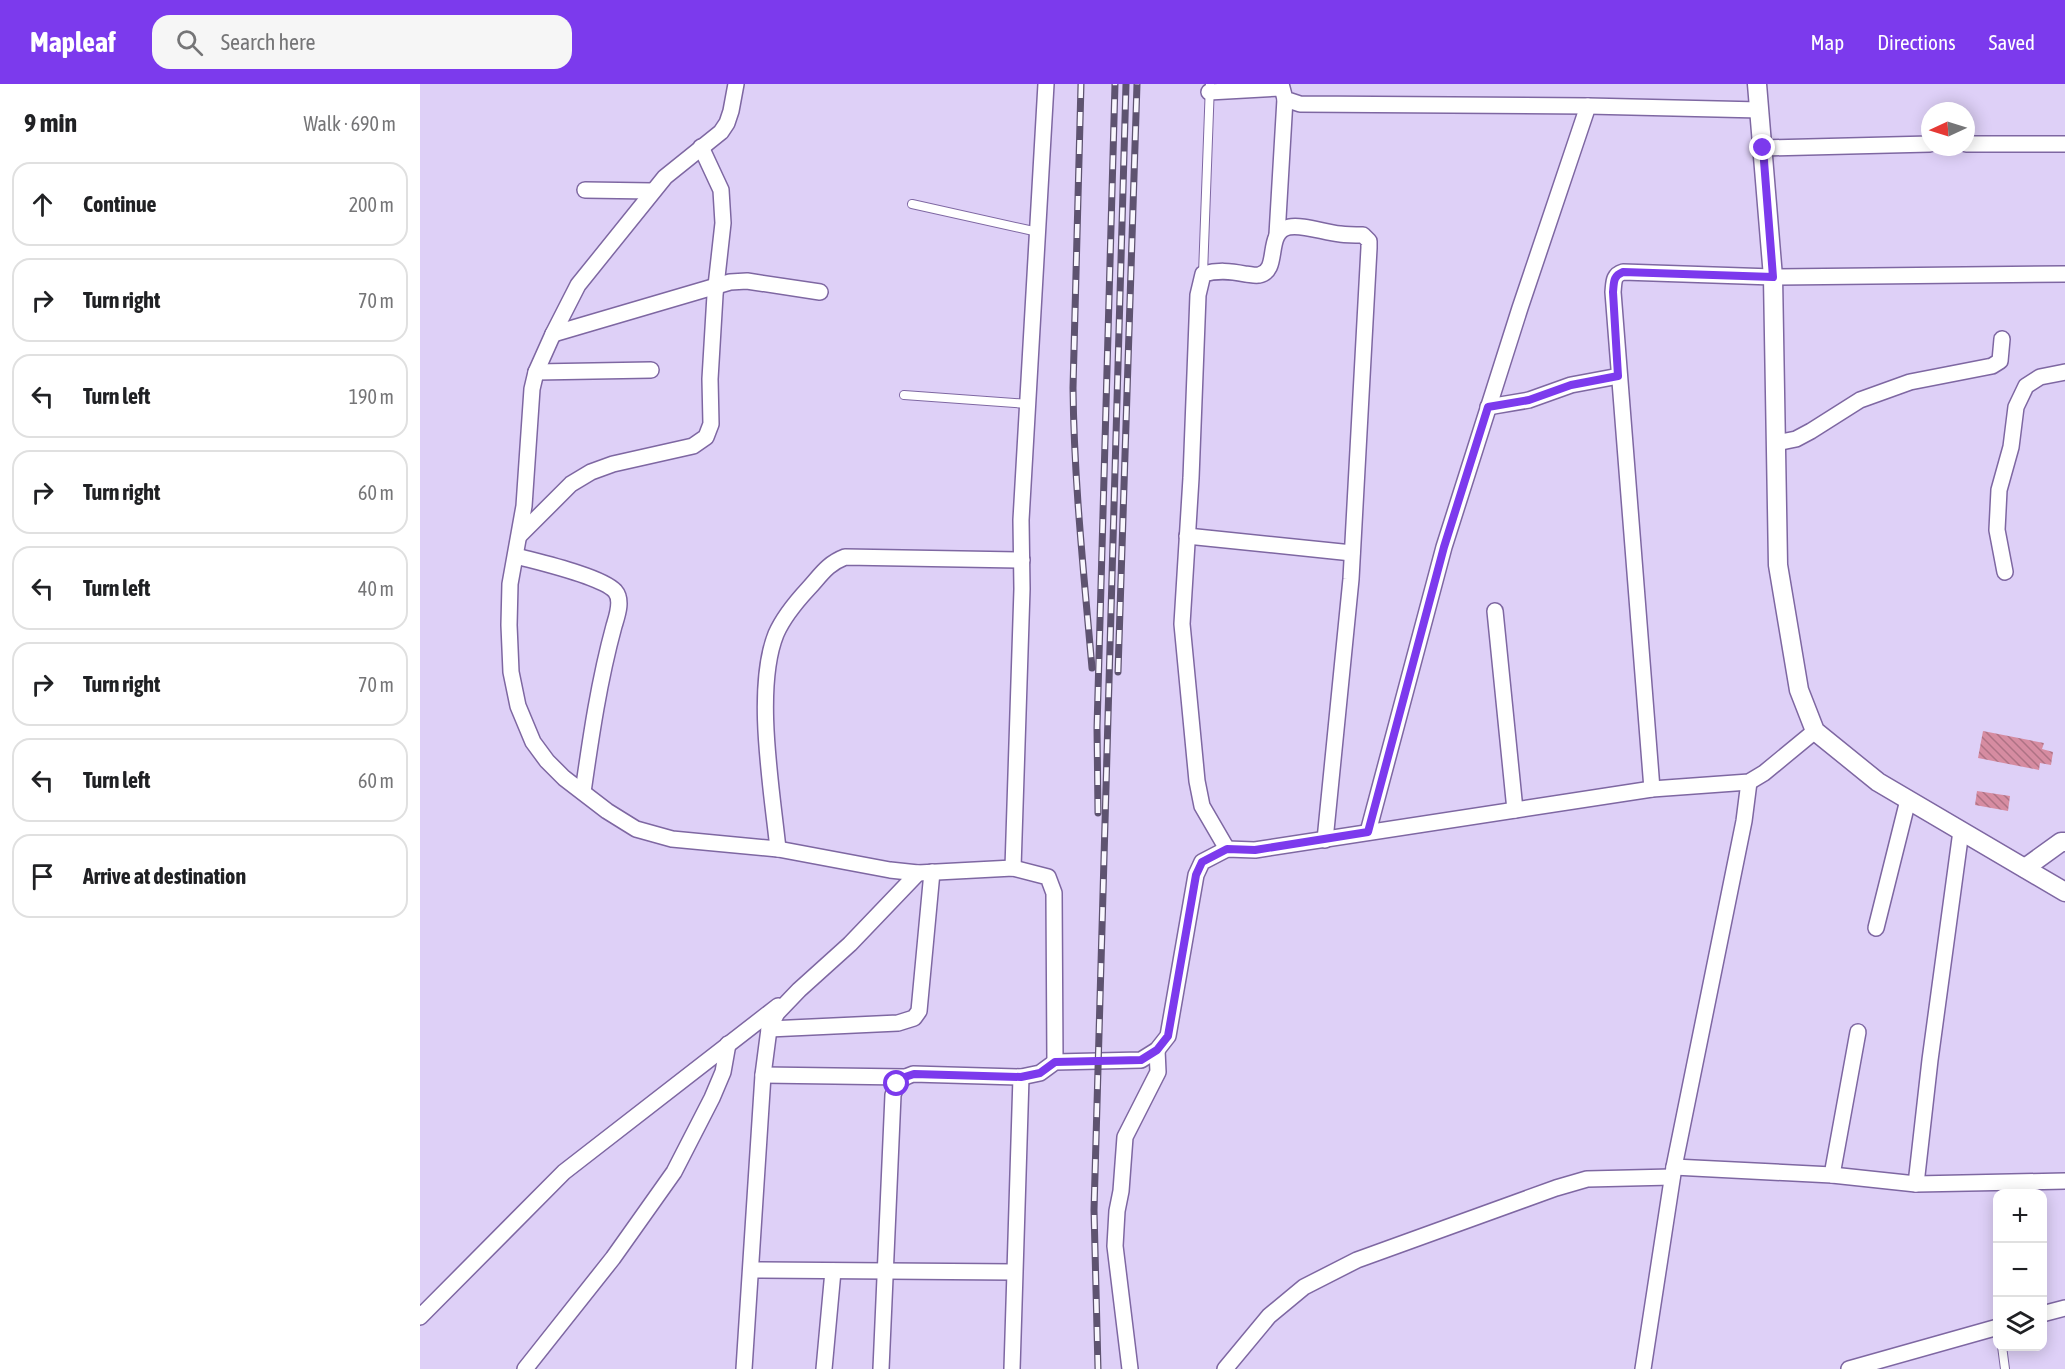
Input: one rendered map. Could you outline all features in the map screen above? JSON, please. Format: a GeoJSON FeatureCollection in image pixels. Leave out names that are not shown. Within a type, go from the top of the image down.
{"type":"FeatureCollection","features":[{"type":"Feature","properties":{"kind":"street"},"geometry":{"type":"LineString","coordinates":[[736,84],[727,123],[721,132],[677,165],[652,191],[578,285],[536,372],[532,389],[524,506],[510,584],[508,625],[511,672],[518,706],[533,742],[546,761],[607,811],[636,829],[672,839],[778,849],[890,870],[925,873],[1013,868],[1048,877],[1054,893],[1055,1062]]}},
{"type":"Feature","properties":{"kind":"street"},"geometry":{"type":"LineString","coordinates":[[1013,868],[1022,560],[1021,520],[1046,84]]}},
{"type":"Feature","properties":{"kind":"street"},"geometry":{"type":"LineString","coordinates":[[1757,84],[1773,277],[1778,565],[1799,690],[1815,731],[1878,782],[2065,892]]}},
{"type":"Feature","properties":{"kind":"street"},"geometry":{"type":"LineString","coordinates":[[1209,88],[1282,90],[1300,104],[1760,110]]}},
{"type":"Feature","properties":{"kind":"street"},"geometry":{"type":"LineString","coordinates":[[1277,235],[1282,90]]}},
{"type":"Feature","properties":{"kind":"street"},"geometry":{"type":"LineString","coordinates":[[1368,832],[1444,547],[1520,308],[1588,106]]}},
{"type":"Feature","properties":{"kind":"street"},"geometry":{"type":"LineString","coordinates":[[1763,148],[1921,144]]}},
{"type":"Feature","properties":{"kind":"street"},"geometry":{"type":"LineString","coordinates":[[1975,144],[2065,144]]}},
{"type":"Feature","properties":{"kind":"street"},"geometry":{"type":"LineString","coordinates":[[520,534],[571,484],[591,472],[614,464],[693,446],[706,437],[711,424],[710,379],[722,239],[721,190],[701,147]]}},
{"type":"Feature","properties":{"kind":"street"},"geometry":{"type":"LineString","coordinates":[[585,190],[652,191]]}},
{"type":"Feature","properties":{"kind":"street"},"geometry":{"type":"LineString","coordinates":[[1227,849],[1212,827],[1202,806],[1197,781],[1182,624],[1198,295],[1203,274],[1227,271],[1259,275],[1266,271],[1271,262],[1275,238],[1282,229],[1291,226],[1341,234],[1364,235],[1368,241],[1352,553],[1325,840]]}},
{"type":"Feature","properties":{"kind":"street"},"geometry":{"type":"LineString","coordinates":[[1652,789],[1618,376],[1613,292],[1614,279],[1617,274],[1623,272],[1773,277],[2065,274]]}},
{"type":"Feature","properties":{"kind":"street"},"geometry":{"type":"LineString","coordinates":[[553,334],[730,282],[747,281],[820,291]]}},
{"type":"Feature","properties":{"kind":"street"},"geometry":{"type":"LineString","coordinates":[[1776,443],[1796,439],[1860,400],[1910,382],[1992,366],[2000,361],[2002,339]]}},
{"type":"Feature","properties":{"kind":"street"},"geometry":{"type":"LineString","coordinates":[[536,372],[651,370]]}},
{"type":"Feature","properties":{"kind":"street"},"geometry":{"type":"LineString","coordinates":[[2005,572],[1997,530],[1999,490],[2011,447],[2016,407],[2026,386],[2040,377],[2065,372]]}},
{"type":"Feature","properties":{"kind":"street"},"geometry":{"type":"LineString","coordinates":[[1488,407],[1529,400],[1571,385],[1618,376]]}},
{"type":"Feature","properties":{"kind":"street"},"geometry":{"type":"LineString","coordinates":[[1187,536],[1352,553]]}},
{"type":"Feature","properties":{"kind":"street"},"geometry":{"type":"LineString","coordinates":[[516,556],[610,587],[618,598],[616,617],[594,716],[583,792]]}},
{"type":"Feature","properties":{"kind":"street"},"geometry":{"type":"LineString","coordinates":[[778,849],[768,762],[766,679],[776,635],[800,598],[832,562],[845,557],[1022,560]]}},
{"type":"Feature","properties":{"kind":"street"},"geometry":{"type":"LineString","coordinates":[[1495,611],[1515,810]]}},
{"type":"Feature","properties":{"kind":"street"},"geometry":{"type":"LineString","coordinates":[[763,1075],[905,1077],[914,1074],[1021,1077],[1040,1073],[1055,1062],[1141,1060],[1157,1050],[1168,1036],[1196,875],[1202,862],[1227,849],[1255,850],[1652,789],[1749,782],[1764,773],[1815,731]]}},
{"type":"Feature","properties":{"kind":"street"},"geometry":{"type":"LineString","coordinates":[[1643,1369],[1673,1172],[1744,821],[1749,782]]}},
{"type":"Feature","properties":{"kind":"street"},"geometry":{"type":"LineString","coordinates":[[1876,928],[1908,800]]}},
{"type":"Feature","properties":{"kind":"street"},"geometry":{"type":"LineString","coordinates":[[1916,1184],[1961,831]]}},
{"type":"Feature","properties":{"kind":"street"},"geometry":{"type":"LineString","coordinates":[[2025,868],[2061,842],[2065,842]]}},
{"type":"Feature","properties":{"kind":"street"},"geometry":{"type":"LineString","coordinates":[[744,1369],[763,1075],[769,1029],[777,1013],[799,990],[925,873]]}},
{"type":"Feature","properties":{"kind":"street"},"geometry":{"type":"LineString","coordinates":[[769,1029],[898,1023],[914,1018],[918,1011],[925,873]]}},
{"type":"Feature","properties":{"kind":"street"},"geometry":{"type":"LineString","coordinates":[[420,1317],[564,1172],[799,990]]}},
{"type":"Feature","properties":{"kind":"street"},"geometry":{"type":"LineString","coordinates":[[1832,1175],[1857,1032]]}},
{"type":"Feature","properties":{"kind":"street"},"geometry":{"type":"LineString","coordinates":[[525,1369],[613,1258],[674,1172],[723,1072],[728,1044]]}},
{"type":"Feature","properties":{"kind":"street"},"geometry":{"type":"LineString","coordinates":[[1130,1369],[1115,1246],[1117,1211],[1121,1191],[1125,1137],[1158,1072],[1157,1050]]}},
{"type":"Feature","properties":{"kind":"street"},"geometry":{"type":"LineString","coordinates":[[881,1369],[893,1095],[897,1084],[905,1077]]}},
{"type":"Feature","properties":{"kind":"street"},"geometry":{"type":"LineString","coordinates":[[1011,1369],[1021,1077]]}},
{"type":"Feature","properties":{"kind":"street"},"geometry":{"type":"LineString","coordinates":[[1225,1369],[1269,1316],[1304,1287],[1357,1260],[1556,1188],[1587,1179],[1673,1172],[1832,1175],[1916,1184],[2065,1181]]}},
{"type":"Feature","properties":{"kind":"street"},"geometry":{"type":"LineString","coordinates":[[751,1270],[1013,1272]]}},
{"type":"Feature","properties":{"kind":"street"},"geometry":{"type":"LineString","coordinates":[[824,1369],[833,1271]]}},
{"type":"Feature","properties":{"kind":"street"},"geometry":{"type":"LineString","coordinates":[[2047,1313],[2065,1308]]}},
{"type":"Feature","properties":{"kind":"street"},"geometry":{"type":"LineString","coordinates":[[1849,1369],[1993,1328]]}},
{"type":"Feature","properties":{"kind":"lane"},"geometry":{"type":"LineString","coordinates":[[1203,274],[1209,88]]}},
{"type":"Feature","properties":{"kind":"lane"},"geometry":{"type":"LineString","coordinates":[[912,204],[1038,232]]}},
{"type":"Feature","properties":{"kind":"lane"},"geometry":{"type":"LineString","coordinates":[[904,395],[1028,404]]}},
{"type":"Feature","properties":{"kind":"lane"},"geometry":{"type":"LineString","coordinates":[[2003,1351],[2005,1369]]}},
{"type":"Feature","properties":{"kind":"building"},"geometry":{"type":"Polygon","coordinates":[[[1983,731],[2044,743],[2042,749],[2053,752],[2051,765],[2040,763],[2039,770],[1978,758],[1983,731]]]}},
{"type":"Feature","properties":{"kind":"building"},"geometry":{"type":"Polygon","coordinates":[[[1977,791],[2010,796],[2008,811],[1975,805],[1977,791]]]}},
{"type":"Feature","properties":{"kind":"railway"},"geometry":{"type":"LineString","coordinates":[[1081,84],[1073,388],[1077,493],[1092,668]]}},
{"type":"Feature","properties":{"kind":"railway"},"geometry":{"type":"LineString","coordinates":[[1098,813],[1097,728],[1115,84]]}},
{"type":"Feature","properties":{"kind":"railway"},"geometry":{"type":"LineString","coordinates":[[1098,1369],[1094,1210],[1126,84]]}},
{"type":"Feature","properties":{"kind":"railway"},"geometry":{"type":"LineString","coordinates":[[1118,672],[1137,84]]}},
{"type":"Feature","properties":{"kind":"route"},"geometry":{"type":"LineString","coordinates":[[897,1084],[905,1077],[914,1074],[1021,1077],[1040,1073],[1055,1062],[1141,1060],[1157,1050],[1168,1036],[1196,875],[1202,862],[1227,849],[1255,850],[1368,832],[1444,547],[1488,407],[1513,404],[1571,385],[1618,376],[1613,292],[1614,279],[1617,274],[1623,272],[1773,277],[1763,148]]}}]}
